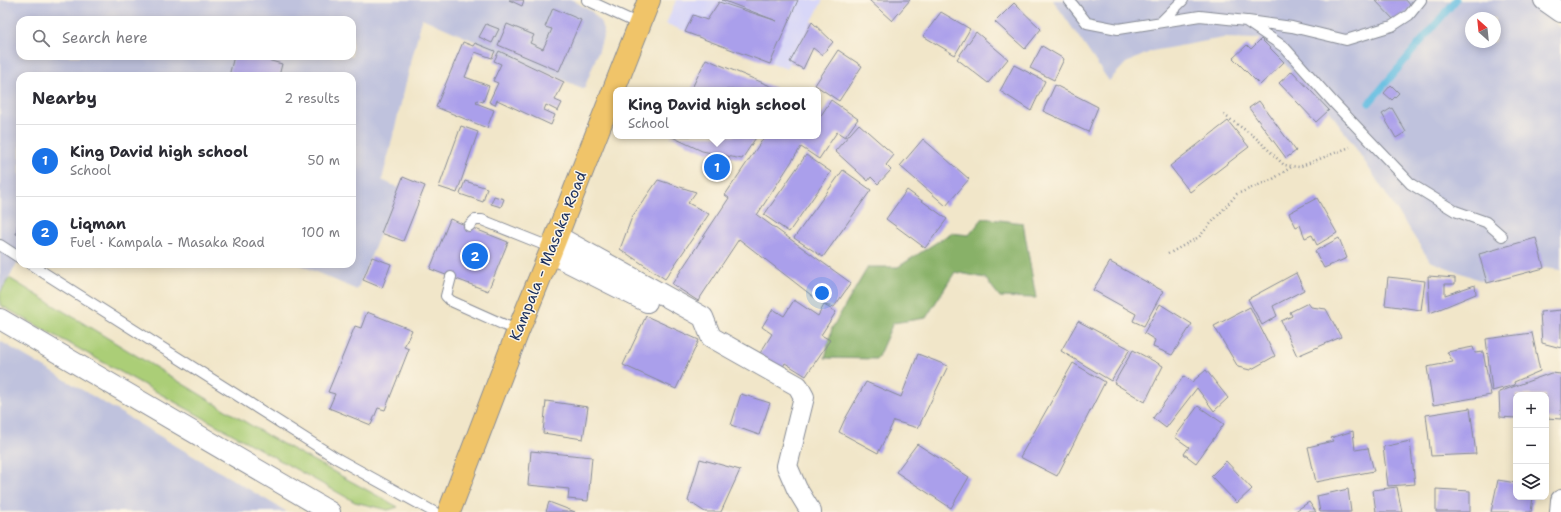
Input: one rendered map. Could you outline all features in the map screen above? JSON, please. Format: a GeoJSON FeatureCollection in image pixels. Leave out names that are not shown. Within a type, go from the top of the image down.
{"type":"FeatureCollection","features":[{"type":"Feature","properties":{"kind":"highway","name":"Kampala - Masaka Road"},"geometry":{"type":"LineString","coordinates":[[615,87],[649,0]]}},
{"type":"Feature","properties":{"kind":"highway","name":"Kampala - Masaka Road"},"geometry":{"type":"LineString","coordinates":[[449,512],[518,331],[553,246],[613,91]]}},
{"type":"Feature","properties":{"kind":"street"},"geometry":{"type":"LineString","coordinates":[[1544,0],[1561,12]]}},
{"type":"Feature","properties":{"kind":"street"},"geometry":{"type":"LineString","coordinates":[[553,246],[618,286],[697,329],[719,355],[778,384],[795,401],[778,467],[788,497],[798,512]]}},
{"type":"Feature","properties":{"kind":"street"},"geometry":{"type":"LineString","coordinates":[[553,246],[703,317],[711,337],[798,386],[804,397],[786,466],[797,489],[811,512]]}},
{"type":"Feature","properties":{"kind":"street"},"geometry":{"type":"LineString","coordinates":[[0,319],[330,512]]}},
{"type":"Feature","properties":{"kind":"street"},"geometry":{"type":"LineString","coordinates":[[1560,512],[1561,500]]}},
{"type":"Feature","properties":{"kind":"lane"},"geometry":{"type":"LineString","coordinates":[[587,0],[639,24]]}},
{"type":"Feature","properties":{"kind":"lane"},"geometry":{"type":"LineString","coordinates":[[1070,0],[1087,23],[1118,29],[1200,16],[1292,27],[1346,40],[1392,26],[1409,15],[1420,0]]}},
{"type":"Feature","properties":{"kind":"lane"},"geometry":{"type":"LineString","coordinates":[[1161,22],[1182,0]]}},
{"type":"Feature","properties":{"kind":"lane"},"geometry":{"type":"LineString","coordinates":[[1246,21],[1284,47],[1334,103],[1411,184],[1455,210],[1486,222],[1502,236]]}},
{"type":"Feature","properties":{"kind":"lane"},"geometry":{"type":"LineString","coordinates":[[469,226],[475,220],[482,220],[553,246]]}},
{"type":"Feature","properties":{"kind":"lane"},"geometry":{"type":"LineString","coordinates":[[0,245],[16,255]]}},
{"type":"Feature","properties":{"kind":"lane"},"geometry":{"type":"LineString","coordinates":[[36,268],[336,458],[434,512]]}},
{"type":"Feature","properties":{"kind":"lane"},"geometry":{"type":"LineString","coordinates":[[451,277],[446,296],[451,301],[518,331]]}},
{"type":"Feature","properties":{"kind":"path"},"geometry":{"type":"LineString","coordinates":[[1224,115],[1255,137],[1284,165],[1299,167],[1350,147]]}},
{"type":"Feature","properties":{"kind":"path"},"geometry":{"type":"LineString","coordinates":[[1168,254],[1199,237],[1237,194],[1273,179],[1293,166]]}},
{"type":"Feature","properties":{"kind":"shaded area"},"geometry":{"type":"Polygon","coordinates":[[[0,0],[573,0],[592,12],[600,21],[604,33],[584,89],[422,18],[382,180],[399,188],[357,290],[307,268],[356,268],[356,72],[16,72],[16,265],[0,293],[0,0]]]}},
{"type":"Feature","properties":{"kind":"shaded area"},"geometry":{"type":"Polygon","coordinates":[[[676,0],[823,0],[787,69],[666,24],[676,0]]]}},
{"type":"Feature","properties":{"kind":"shaded area"},"geometry":{"type":"Polygon","coordinates":[[[1053,0],[1528,0],[1561,28],[1561,270],[1544,268],[1487,283],[1430,261],[1329,110],[1261,39],[1223,38],[1152,51],[1126,63],[1109,81],[1053,0]]]}},
{"type":"Feature","properties":{"kind":"shaded area"},"geometry":{"type":"Polygon","coordinates":[[[0,341],[287,512],[0,512],[0,341]]]}},
{"type":"Feature","properties":{"kind":"green space"},"geometry":{"type":"Polygon","coordinates":[[[983,218],[1023,223],[1036,298],[1000,297],[985,278],[955,272],[926,318],[893,323],[877,359],[825,358],[832,328],[868,267],[898,267],[951,233],[969,235],[983,218]]]}},
{"type":"Feature","properties":{"kind":"green space"},"geometry":{"type":"Polygon","coordinates":[[[9,278],[270,437],[398,507],[388,510],[355,502],[0,305],[0,293],[9,278]]]}},
{"type":"Feature","properties":{"kind":"building"},"geometry":{"type":"Polygon","coordinates":[[[509,0],[524,0],[522,6],[509,0]]]}},
{"type":"Feature","properties":{"kind":"building"},"geometry":{"type":"Polygon","coordinates":[[[722,0],[798,0],[770,64],[685,32],[693,15],[707,20],[719,2],[777,21],[722,0]]]}},
{"type":"Feature","properties":{"kind":"building"},"geometry":{"type":"Polygon","coordinates":[[[869,0],[910,0],[892,21],[869,0]]]}},
{"type":"Feature","properties":{"kind":"building"},"geometry":{"type":"Polygon","coordinates":[[[1375,0],[1406,0],[1411,6],[1395,21],[1375,0]]]}},
{"type":"Feature","properties":{"kind":"building"},"geometry":{"type":"Polygon","coordinates":[[[1014,3],[1041,29],[1025,49],[995,22],[1014,3]]]}},
{"type":"Feature","properties":{"kind":"building"},"geometry":{"type":"Polygon","coordinates":[[[553,8],[581,20],[559,71],[498,45],[507,24],[534,35],[530,43],[543,49],[552,29],[545,27],[553,8]]]}},
{"type":"Feature","properties":{"kind":"building"},"geometry":{"type":"Polygon","coordinates":[[[941,12],[970,29],[955,55],[923,36],[941,12]]]}},
{"type":"Feature","properties":{"kind":"building"},"geometry":{"type":"Polygon","coordinates":[[[812,22],[833,42],[822,55],[813,48],[803,69],[790,62],[812,22]]]}},
{"type":"Feature","properties":{"kind":"building"},"geometry":{"type":"Polygon","coordinates":[[[486,24],[499,29],[492,43],[479,37],[486,24]]]}},
{"type":"Feature","properties":{"kind":"building"},"geometry":{"type":"Polygon","coordinates":[[[976,32],[1008,59],[988,83],[957,59],[976,32]]]}},
{"type":"Feature","properties":{"kind":"building"},"geometry":{"type":"Polygon","coordinates":[[[1261,39],[1284,62],[1260,85],[1233,58],[1247,45],[1251,49],[1261,39]]]}},
{"type":"Feature","properties":{"kind":"building"},"geometry":{"type":"Polygon","coordinates":[[[463,42],[473,46],[475,43],[495,51],[492,58],[475,52],[465,77],[489,86],[483,102],[477,100],[476,103],[494,110],[487,128],[436,107],[463,42]]]}},
{"type":"Feature","properties":{"kind":"building"},"geometry":{"type":"Polygon","coordinates":[[[1042,46],[1064,59],[1054,80],[1030,68],[1042,46]]]}},
{"type":"Feature","properties":{"kind":"building"},"geometry":{"type":"Polygon","coordinates":[[[838,50],[862,66],[839,101],[821,89],[821,87],[815,85],[838,50]]]}},
{"type":"Feature","properties":{"kind":"building"},"geometry":{"type":"Polygon","coordinates":[[[499,51],[564,82],[555,100],[562,103],[558,111],[546,105],[544,110],[555,115],[551,125],[497,100],[495,105],[489,102],[498,83],[493,81],[501,64],[494,61],[499,51]]]}},
{"type":"Feature","properties":{"kind":"building"},"geometry":{"type":"Polygon","coordinates":[[[706,59],[773,87],[692,87],[706,59]]]}},
{"type":"Feature","properties":{"kind":"building"},"geometry":{"type":"Polygon","coordinates":[[[233,60],[268,60],[282,64],[280,72],[230,72],[233,60]]]}},
{"type":"Feature","properties":{"kind":"building"},"geometry":{"type":"Polygon","coordinates":[[[1014,65],[1045,81],[1031,111],[1000,91],[1014,65]]]}},
{"type":"Feature","properties":{"kind":"building"},"geometry":{"type":"Polygon","coordinates":[[[1292,71],[1329,110],[1316,122],[1279,83],[1292,71]]]}},
{"type":"Feature","properties":{"kind":"building"},"geometry":{"type":"Polygon","coordinates":[[[1055,85],[1098,107],[1088,132],[1043,111],[1055,85]]]}},
{"type":"Feature","properties":{"kind":"building"},"geometry":{"type":"Polygon","coordinates":[[[1391,85],[1399,93],[1392,100],[1384,93],[1391,85]]]}},
{"type":"Feature","properties":{"kind":"building"},"geometry":{"type":"Polygon","coordinates":[[[831,100],[858,119],[845,137],[837,132],[819,159],[801,147],[757,215],[851,283],[834,307],[824,305],[739,239],[698,301],[672,284],[729,198],[725,195],[763,139],[821,139],[821,115],[831,100]]]}},
{"type":"Feature","properties":{"kind":"building"},"geometry":{"type":"Polygon","coordinates":[[[1259,101],[1296,151],[1286,158],[1249,108],[1259,101]]]}},
{"type":"Feature","properties":{"kind":"building"},"geometry":{"type":"Polygon","coordinates":[[[1392,108],[1406,132],[1396,138],[1382,114],[1392,108]]]}},
{"type":"Feature","properties":{"kind":"building"},"geometry":{"type":"Polygon","coordinates":[[[1228,121],[1249,147],[1190,192],[1170,166],[1228,121]]]}},
{"type":"Feature","properties":{"kind":"building"},"geometry":{"type":"Polygon","coordinates":[[[859,124],[894,155],[886,165],[891,170],[878,184],[871,177],[868,181],[835,151],[859,124]]]}},
{"type":"Feature","properties":{"kind":"building"},"geometry":{"type":"Polygon","coordinates":[[[461,126],[478,132],[457,193],[439,187],[461,126]]]}},
{"type":"Feature","properties":{"kind":"building"},"geometry":{"type":"Polygon","coordinates":[[[676,139],[755,139],[742,159],[702,151],[676,139]]]}},
{"type":"Feature","properties":{"kind":"building"},"geometry":{"type":"Polygon","coordinates":[[[923,139],[969,179],[946,206],[900,166],[923,139]]]}},
{"type":"Feature","properties":{"kind":"building"},"geometry":{"type":"Polygon","coordinates":[[[806,155],[831,172],[789,232],[764,215],[806,155]]]}},
{"type":"Feature","properties":{"kind":"building"},"geometry":{"type":"Polygon","coordinates":[[[843,170],[871,190],[823,257],[794,238],[843,170]]]}},
{"type":"Feature","properties":{"kind":"building"},"geometry":{"type":"Polygon","coordinates":[[[403,177],[425,186],[403,241],[381,233],[403,177]]]}},
{"type":"Feature","properties":{"kind":"building"},"geometry":{"type":"Polygon","coordinates":[[[658,180],[696,192],[688,203],[709,214],[665,279],[620,249],[632,217],[658,180]]]}},
{"type":"Feature","properties":{"kind":"building"},"geometry":{"type":"Polygon","coordinates":[[[465,181],[487,188],[483,202],[460,194],[465,181]]]}},
{"type":"Feature","properties":{"kind":"building"},"geometry":{"type":"Polygon","coordinates":[[[907,190],[947,219],[925,248],[886,219],[907,190]]]}},
{"type":"Feature","properties":{"kind":"building"},"geometry":{"type":"Polygon","coordinates":[[[494,196],[504,199],[501,207],[491,204],[494,196]]]}},
{"type":"Feature","properties":{"kind":"building"},"geometry":{"type":"Polygon","coordinates":[[[1317,198],[1337,233],[1317,245],[1312,235],[1305,238],[1300,225],[1296,227],[1289,213],[1317,198]]]}},
{"type":"Feature","properties":{"kind":"building"},"geometry":{"type":"Polygon","coordinates":[[[450,219],[508,242],[488,291],[430,269],[450,219]]]}},
{"type":"Feature","properties":{"kind":"building"},"geometry":{"type":"Polygon","coordinates":[[[1339,238],[1347,258],[1324,268],[1315,251],[1339,238]]]}},
{"type":"Feature","properties":{"kind":"building"},"geometry":{"type":"Polygon","coordinates":[[[1536,238],[1544,268],[1487,283],[1479,254],[1536,238]]]}},
{"type":"Feature","properties":{"kind":"building"},"geometry":{"type":"Polygon","coordinates":[[[372,257],[391,264],[382,288],[363,280],[372,257]]]}},
{"type":"Feature","properties":{"kind":"building"},"geometry":{"type":"Polygon","coordinates":[[[1110,262],[1163,291],[1144,326],[1133,321],[1136,314],[1093,290],[1110,262]]]}},
{"type":"Feature","properties":{"kind":"building"},"geometry":{"type":"Polygon","coordinates":[[[1296,273],[1304,290],[1273,306],[1277,316],[1262,325],[1248,299],[1296,273]]]}},
{"type":"Feature","properties":{"kind":"building"},"geometry":{"type":"Polygon","coordinates":[[[1428,276],[1455,278],[1455,284],[1445,284],[1445,295],[1475,285],[1476,294],[1430,313],[1428,276]]]}},
{"type":"Feature","properties":{"kind":"building"},"geometry":{"type":"Polygon","coordinates":[[[1388,277],[1425,281],[1421,310],[1385,305],[1388,277]]]}},
{"type":"Feature","properties":{"kind":"building"},"geometry":{"type":"Polygon","coordinates":[[[794,300],[818,316],[824,305],[836,312],[821,335],[830,340],[806,376],[785,363],[782,369],[759,355],[772,334],[762,327],[773,309],[784,316],[794,300]]]}},
{"type":"Feature","properties":{"kind":"building"},"geometry":{"type":"Polygon","coordinates":[[[1308,303],[1311,307],[1326,309],[1341,337],[1297,356],[1281,321],[1292,316],[1290,312],[1308,303]]]}},
{"type":"Feature","properties":{"kind":"building"},"geometry":{"type":"Polygon","coordinates":[[[1160,304],[1192,324],[1172,355],[1153,347],[1155,340],[1144,333],[1160,304]]]}},
{"type":"Feature","properties":{"kind":"building"},"geometry":{"type":"Polygon","coordinates":[[[1250,307],[1275,356],[1250,370],[1238,367],[1214,326],[1250,307]]]}},
{"type":"Feature","properties":{"kind":"building"},"geometry":{"type":"Polygon","coordinates":[[[1561,310],[1561,348],[1542,343],[1540,312],[1561,310]]]}},
{"type":"Feature","properties":{"kind":"building"},"geometry":{"type":"Polygon","coordinates":[[[367,312],[412,330],[404,347],[409,349],[385,410],[378,408],[371,425],[329,408],[335,394],[328,392],[355,326],[361,328],[367,312]]]}},
{"type":"Feature","properties":{"kind":"building"},"geometry":{"type":"Polygon","coordinates":[[[646,316],[699,340],[676,389],[623,365],[646,316]]]}},
{"type":"Feature","properties":{"kind":"building"},"geometry":{"type":"Polygon","coordinates":[[[1078,321],[1130,349],[1111,381],[1061,351],[1078,321]]]}},
{"type":"Feature","properties":{"kind":"building"},"geometry":{"type":"Polygon","coordinates":[[[1532,333],[1540,371],[1514,382],[1515,385],[1492,391],[1486,339],[1532,333]]]}},
{"type":"Feature","properties":{"kind":"building"},"geometry":{"type":"Polygon","coordinates":[[[1473,347],[1475,353],[1483,352],[1491,395],[1433,405],[1427,367],[1453,362],[1447,352],[1473,347]]]}},
{"type":"Feature","properties":{"kind":"building"},"geometry":{"type":"Polygon","coordinates":[[[1133,350],[1163,366],[1145,402],[1114,383],[1133,350]]]}},
{"type":"Feature","properties":{"kind":"building"},"geometry":{"type":"Polygon","coordinates":[[[918,354],[948,366],[918,428],[894,421],[878,453],[839,432],[866,382],[901,397],[918,354]]]}},
{"type":"Feature","properties":{"kind":"building"},"geometry":{"type":"Polygon","coordinates":[[[1073,363],[1105,382],[1057,476],[1020,457],[1073,363]]]}},
{"type":"Feature","properties":{"kind":"building"},"geometry":{"type":"Polygon","coordinates":[[[1206,370],[1228,398],[1214,411],[1197,388],[1166,428],[1153,418],[1184,376],[1192,382],[1206,370]]]}},
{"type":"Feature","properties":{"kind":"building"},"geometry":{"type":"Polygon","coordinates":[[[1551,373],[1561,374],[1561,419],[1549,418],[1549,392],[1513,392],[1513,418],[1500,417],[1499,392],[1551,373]]]}},
{"type":"Feature","properties":{"kind":"building"},"geometry":{"type":"Polygon","coordinates":[[[741,394],[770,403],[759,435],[731,425],[741,394]]]}},
{"type":"Feature","properties":{"kind":"building"},"geometry":{"type":"Polygon","coordinates":[[[546,401],[588,407],[583,439],[543,433],[546,401]]]}},
{"type":"Feature","properties":{"kind":"building"},"geometry":{"type":"Polygon","coordinates":[[[1198,406],[1224,424],[1196,463],[1184,454],[1189,447],[1175,437],[1198,406]]]}},
{"type":"Feature","properties":{"kind":"building"},"geometry":{"type":"Polygon","coordinates":[[[1470,408],[1476,454],[1431,456],[1426,415],[1470,408]]]}},
{"type":"Feature","properties":{"kind":"building"},"geometry":{"type":"Polygon","coordinates":[[[1353,431],[1355,450],[1368,448],[1374,471],[1316,482],[1308,447],[1333,441],[1331,438],[1353,431]]]}},
{"type":"Feature","properties":{"kind":"building"},"geometry":{"type":"Polygon","coordinates":[[[1410,441],[1415,484],[1388,486],[1383,447],[1410,441]]]}},
{"type":"Feature","properties":{"kind":"building"},"geometry":{"type":"Polygon","coordinates":[[[917,444],[969,477],[951,508],[896,472],[917,444]]]}},
{"type":"Feature","properties":{"kind":"building"},"geometry":{"type":"Polygon","coordinates":[[[531,451],[592,457],[588,501],[568,499],[569,489],[528,485],[531,451]]]}},
{"type":"Feature","properties":{"kind":"building"},"geometry":{"type":"Polygon","coordinates":[[[700,459],[740,470],[721,512],[705,512],[688,501],[700,459]]]}},
{"type":"Feature","properties":{"kind":"building"},"geometry":{"type":"Polygon","coordinates":[[[1226,461],[1252,489],[1237,503],[1211,476],[1226,461]]]}},
{"type":"Feature","properties":{"kind":"building"},"geometry":{"type":"Polygon","coordinates":[[[1498,480],[1513,482],[1513,500],[1533,500],[1531,512],[1491,512],[1498,480]]]}},
{"type":"Feature","properties":{"kind":"building"},"geometry":{"type":"Polygon","coordinates":[[[1397,487],[1402,512],[1376,512],[1373,490],[1397,487]]]}},
{"type":"Feature","properties":{"kind":"building"},"geometry":{"type":"Polygon","coordinates":[[[1348,489],[1351,512],[1320,512],[1317,496],[1348,489]]]}},
{"type":"Feature","properties":{"kind":"building"},"geometry":{"type":"Polygon","coordinates":[[[1436,489],[1470,491],[1470,512],[1436,512],[1436,489]]]}},
{"type":"Feature","properties":{"kind":"building"},"geometry":{"type":"Polygon","coordinates":[[[549,502],[575,512],[546,512],[549,502]]]}},
{"type":"Feature","properties":{"kind":"building"},"geometry":{"type":"Polygon","coordinates":[[[1309,502],[1316,512],[1294,512],[1309,502]]]}},
{"type":"Feature","properties":{"kind":"waterway"},"geometry":{"type":"LineString","coordinates":[[1369,103],[1456,0]]}},
{"type":"Feature","properties":{"kind":"place","name":"King David high school"},"geometry":{"type":"Point","coordinates":[717,167]}},
{"type":"Feature","properties":{"kind":"place","name":"Liqman"},"geometry":{"type":"Point","coordinates":[475,256]}}]}
